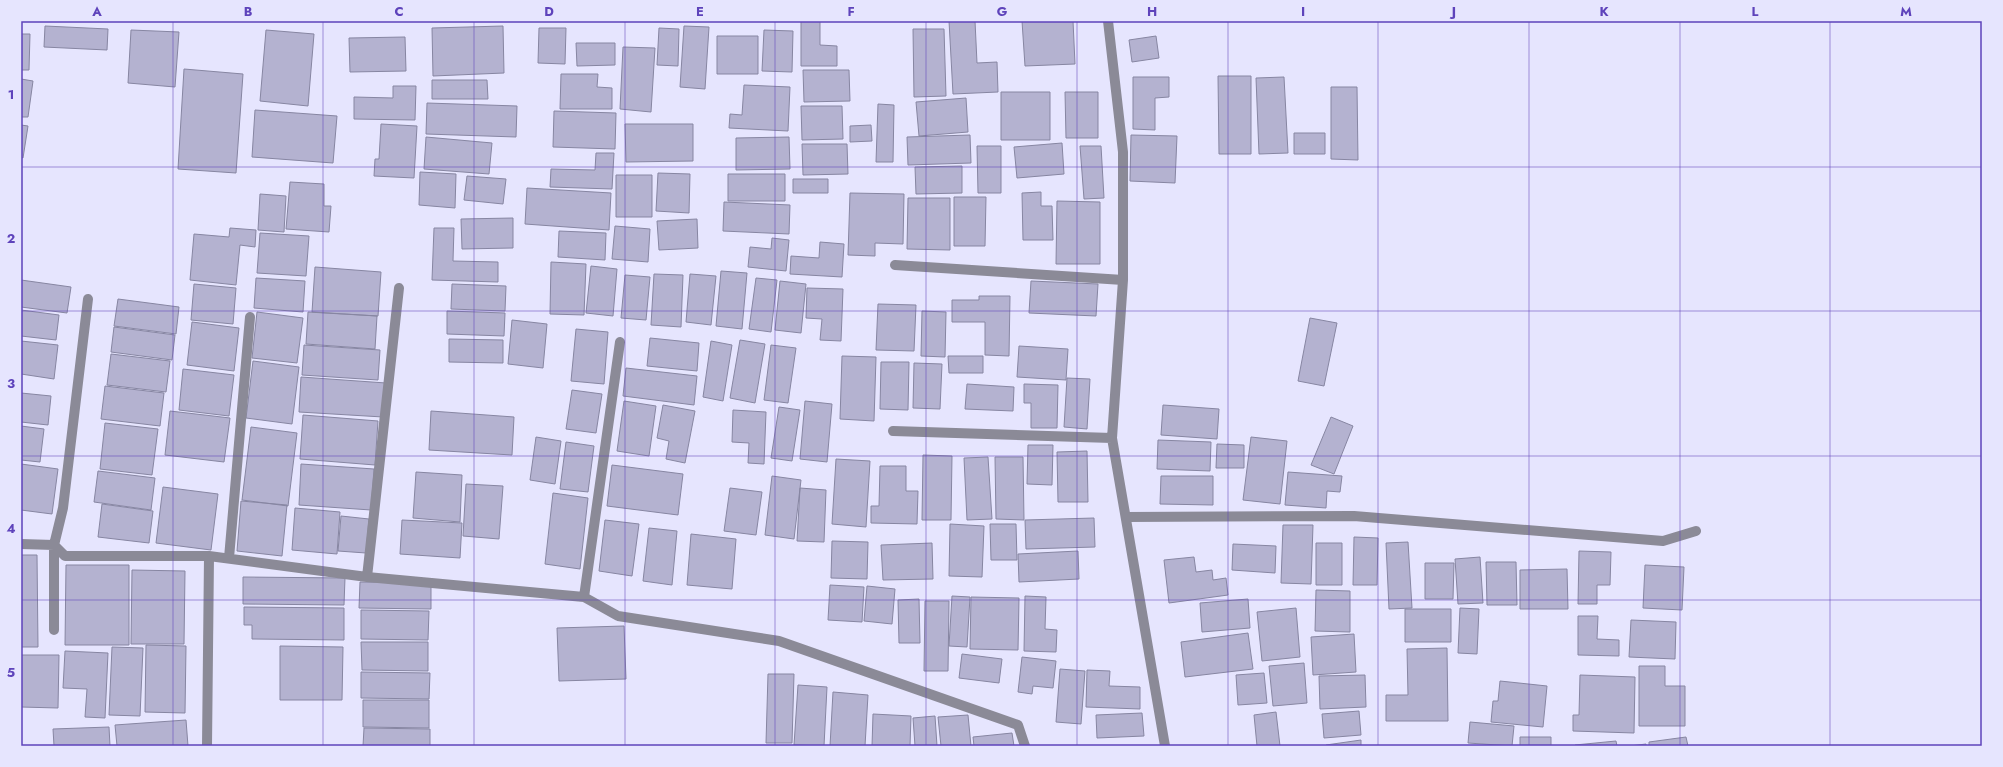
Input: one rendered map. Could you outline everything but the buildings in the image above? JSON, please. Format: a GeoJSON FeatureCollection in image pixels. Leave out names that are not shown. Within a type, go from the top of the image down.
{"type":"FeatureCollection","features":[{"type":"Feature","properties":{"kind":"street"},"geometry":{"type":"LineString","coordinates":[[1108,21],[1122,152],[1123,280],[1112,438],[1165,746]]}},
{"type":"Feature","properties":{"kind":"street"},"geometry":{"type":"LineString","coordinates":[[895,265],[1123,280]]}},
{"type":"Feature","properties":{"kind":"street"},"geometry":{"type":"LineString","coordinates":[[367,577],[399,288]]}},
{"type":"Feature","properties":{"kind":"street"},"geometry":{"type":"LineString","coordinates":[[54,630],[54,545],[63,508],[88,299]]}},
{"type":"Feature","properties":{"kind":"street"},"geometry":{"type":"LineString","coordinates":[[229,558],[250,317]]}},
{"type":"Feature","properties":{"kind":"street"},"geometry":{"type":"LineString","coordinates":[[584,597],[620,342]]}},
{"type":"Feature","properties":{"kind":"street"},"geometry":{"type":"LineString","coordinates":[[893,431],[1112,438]]}},
{"type":"Feature","properties":{"kind":"street"},"geometry":{"type":"LineString","coordinates":[[1126,517],[1354,516],[1663,541],[1696,530]]}},
{"type":"Feature","properties":{"kind":"street"},"geometry":{"type":"LineString","coordinates":[[21,544],[54,545],[65,556],[209,556],[367,577],[584,597],[618,616],[779,641],[1018,725],[1025,746]]}},
{"type":"Feature","properties":{"kind":"street"},"geometry":{"type":"LineString","coordinates":[[207,746],[209,556]]}}]}
